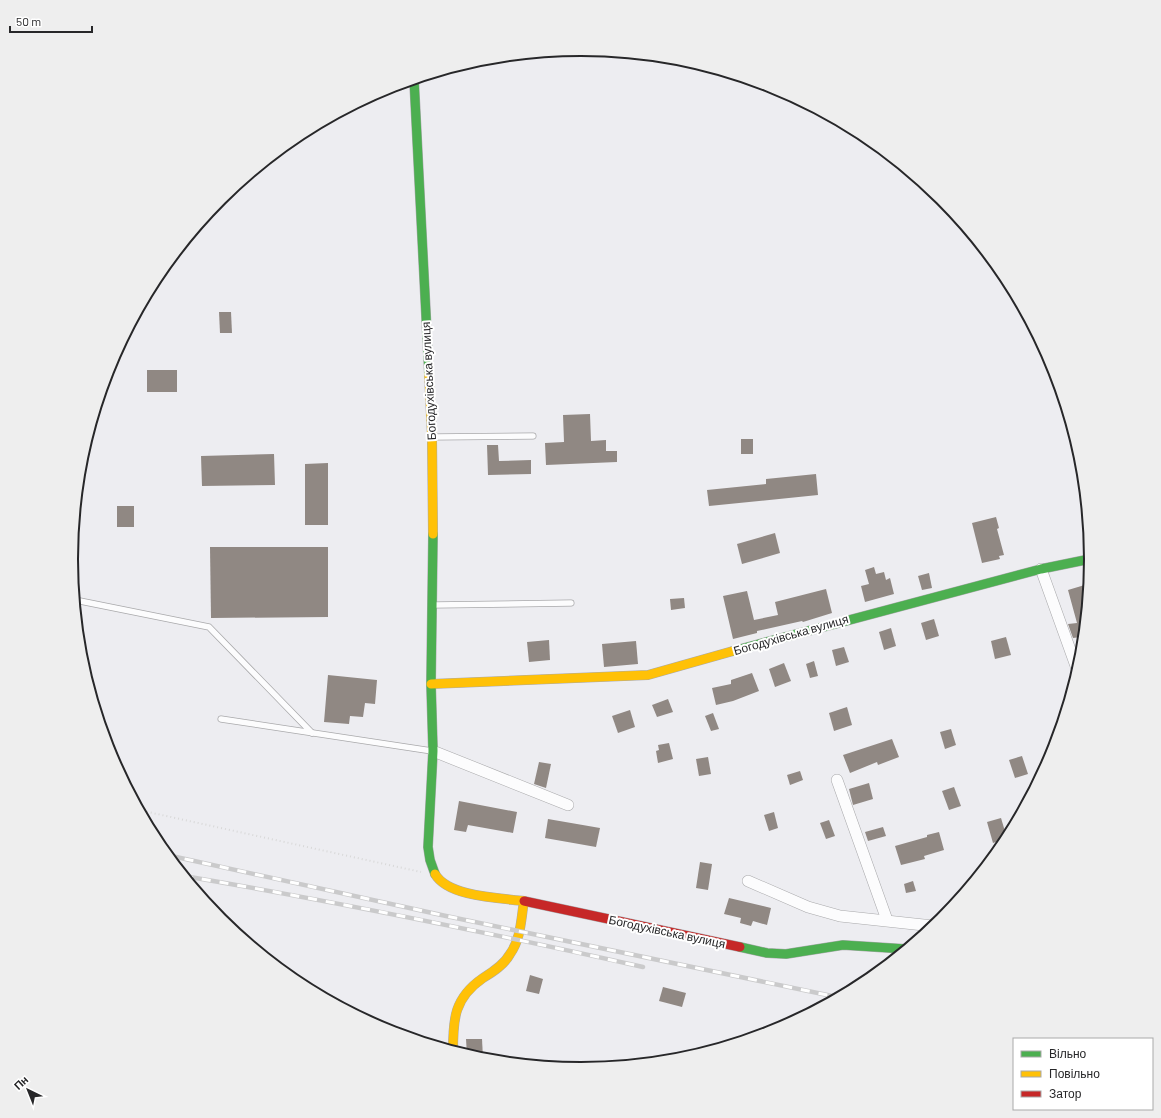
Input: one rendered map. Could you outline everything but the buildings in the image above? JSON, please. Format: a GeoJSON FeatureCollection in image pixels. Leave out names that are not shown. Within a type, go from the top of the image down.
{"type":"FeatureCollection","features":[{"type":"Feature","properties":{"kind":"street","name":"Богодухівська вулиця"},"geometry":{"type":"LineString","coordinates":[[414,85],[432,437],[433,605],[431,684],[433,751],[428,847],[434,873],[443,884],[454,891],[524,902],[767,953],[786,954],[843,945],[898,949]]}},
{"type":"Feature","properties":{"kind":"street","name":"Богодухівська вулиця"},"geometry":{"type":"LineString","coordinates":[[431,684],[648,675],[861,616],[1042,569],[1084,560]]}},
{"type":"Feature","properties":{"kind":"street"},"geometry":{"type":"LineString","coordinates":[[1042,569],[1073,660]]}},
{"type":"Feature","properties":{"kind":"street"},"geometry":{"type":"LineString","coordinates":[[433,751],[568,805]]}},
{"type":"Feature","properties":{"kind":"street"},"geometry":{"type":"LineString","coordinates":[[837,780],[887,920]]}},
{"type":"Feature","properties":{"kind":"street"},"geometry":{"type":"LineString","coordinates":[[748,881],[808,907],[840,916],[925,925]]}},
{"type":"Feature","properties":{"kind":"street"},"geometry":{"type":"LineString","coordinates":[[453,1046],[455,1014],[461,998],[471,987],[502,965],[511,954],[517,939],[524,902]]}},
{"type":"Feature","properties":{"kind":"lane"},"geometry":{"type":"LineString","coordinates":[[432,437],[533,436]]}},
{"type":"Feature","properties":{"kind":"lane"},"geometry":{"type":"LineString","coordinates":[[80,601],[209,627],[312,733]]}},
{"type":"Feature","properties":{"kind":"lane"},"geometry":{"type":"LineString","coordinates":[[433,605],[571,603]]}},
{"type":"Feature","properties":{"kind":"lane"},"geometry":{"type":"LineString","coordinates":[[221,719],[433,751]]}},
{"type":"Feature","properties":{"kind":"path"},"geometry":{"type":"LineString","coordinates":[[146,812],[414,872],[434,873]]}},
{"type":"Feature","properties":{"kind":"railway"},"geometry":{"type":"LineString","coordinates":[[175,857],[446,916],[831,996]]}},
{"type":"Feature","properties":{"kind":"railway"},"geometry":{"type":"LineString","coordinates":[[191,877],[414,918],[643,967]]}},
{"type":"Feature","properties":{"kind":"traffic: fast"},"geometry":{"type":"LineString","coordinates":[[414,85],[429,374]]}},
{"type":"Feature","properties":{"kind":"traffic: fast"},"geometry":{"type":"LineString","coordinates":[[433,534],[431,684],[433,751],[428,847],[430,860],[435,874]]}},
{"type":"Feature","properties":{"kind":"traffic: fast"},"geometry":{"type":"LineString","coordinates":[[733,651],[1041,569],[1084,560]]}},
{"type":"Feature","properties":{"kind":"traffic: fast"},"geometry":{"type":"LineString","coordinates":[[740,947],[767,953],[786,954],[843,945],[898,949]]}},
{"type":"Feature","properties":{"kind":"traffic: slow"},"geometry":{"type":"LineString","coordinates":[[429,374],[432,437],[433,534]]}},
{"type":"Feature","properties":{"kind":"traffic: slow"},"geometry":{"type":"LineString","coordinates":[[431,684],[648,675],[733,651]]}},
{"type":"Feature","properties":{"kind":"traffic: slow"},"geometry":{"type":"LineString","coordinates":[[435,874],[442,882],[451,888],[463,892],[475,895],[524,901],[518,935],[514,948],[508,958],[498,968],[473,986],[461,1001],[455,1019],[453,1046]]}},
{"type":"Feature","properties":{"kind":"traffic: jam"},"geometry":{"type":"LineString","coordinates":[[524,901],[740,947]]}}]}
